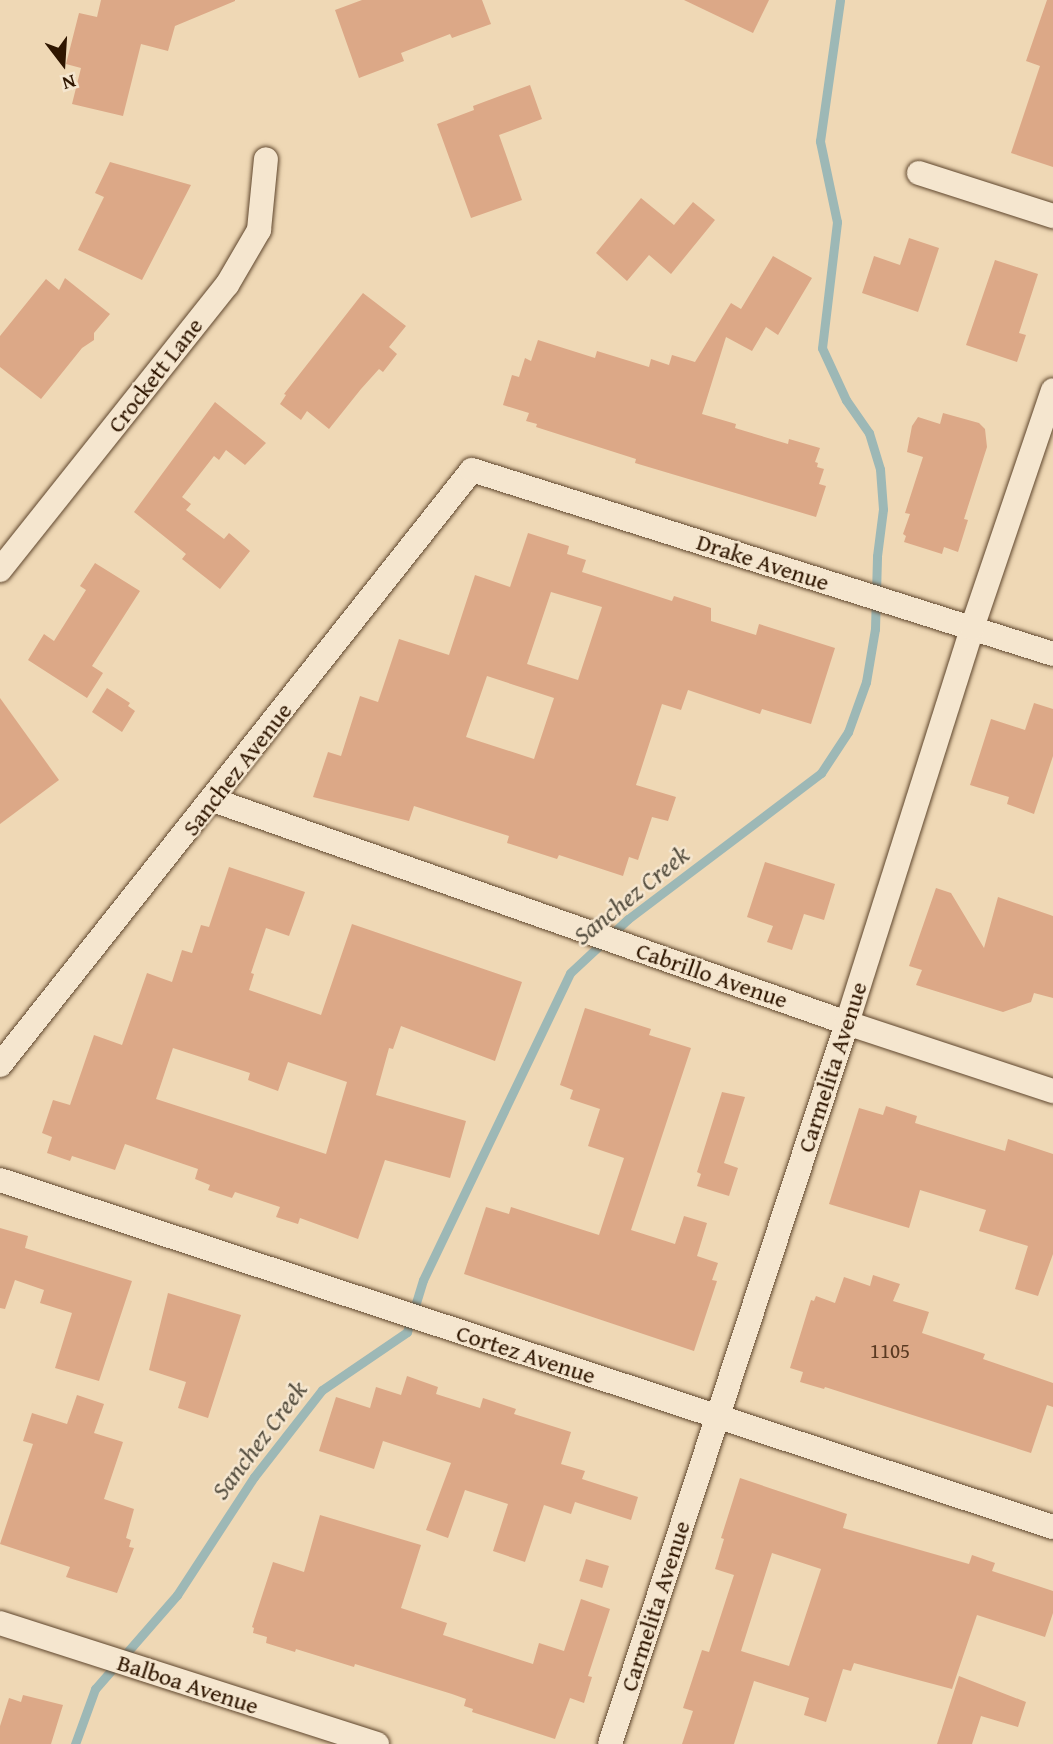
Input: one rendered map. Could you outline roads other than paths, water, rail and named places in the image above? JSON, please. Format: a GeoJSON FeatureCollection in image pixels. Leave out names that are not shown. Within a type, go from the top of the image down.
{"type":"FeatureCollection","features":[{"type":"Feature","properties":{"kind":"street","name":"Crockett Lane"},"geometry":{"type":"LineString","coordinates":[[0,570],[227,285],[258,230],[266,159]]}},
{"type":"Feature","properties":{"kind":"street"},"geometry":{"type":"LineString","coordinates":[[919,173],[1053,216]]}},
{"type":"Feature","properties":{"kind":"street","name":"Carmelita Avenue"},"geometry":{"type":"LineString","coordinates":[[610,1744],[847,1023],[972,628],[1053,390]]}},
{"type":"Feature","properties":{"kind":"street","name":"Drake Avenue"},"geometry":{"type":"LineString","coordinates":[[472,470],[1053,654]]}},
{"type":"Feature","properties":{"kind":"street","name":"Sanchez Avenue"},"geometry":{"type":"LineString","coordinates":[[0,1065],[213,800],[472,470]]}},
{"type":"Feature","properties":{"kind":"street","name":"Cabrillo Avenue"},"geometry":{"type":"LineString","coordinates":[[213,800],[847,1023],[1053,1091]]}},
{"type":"Feature","properties":{"kind":"street","name":"Cortez Avenue"},"geometry":{"type":"LineString","coordinates":[[0,1180],[1053,1527]]}},
{"type":"Feature","properties":{"kind":"street","name":"Balboa Avenue"},"geometry":{"type":"LineString","coordinates":[[0,1623],[377,1744]]}},
{"type":"Feature","properties":{"kind":"waterway","name":"Sanchez Creek"},"geometry":{"type":"LineString","coordinates":[[75,1744],[95,1689],[177,1595],[254,1477],[322,1390],[407,1332],[423,1280],[570,973],[628,919],[821,773],[848,732],[866,682],[875,629],[877,556],[883,509],[880,469],[869,433],[846,400],[822,348],[837,222],[820,141],[840,0]]}}]}
